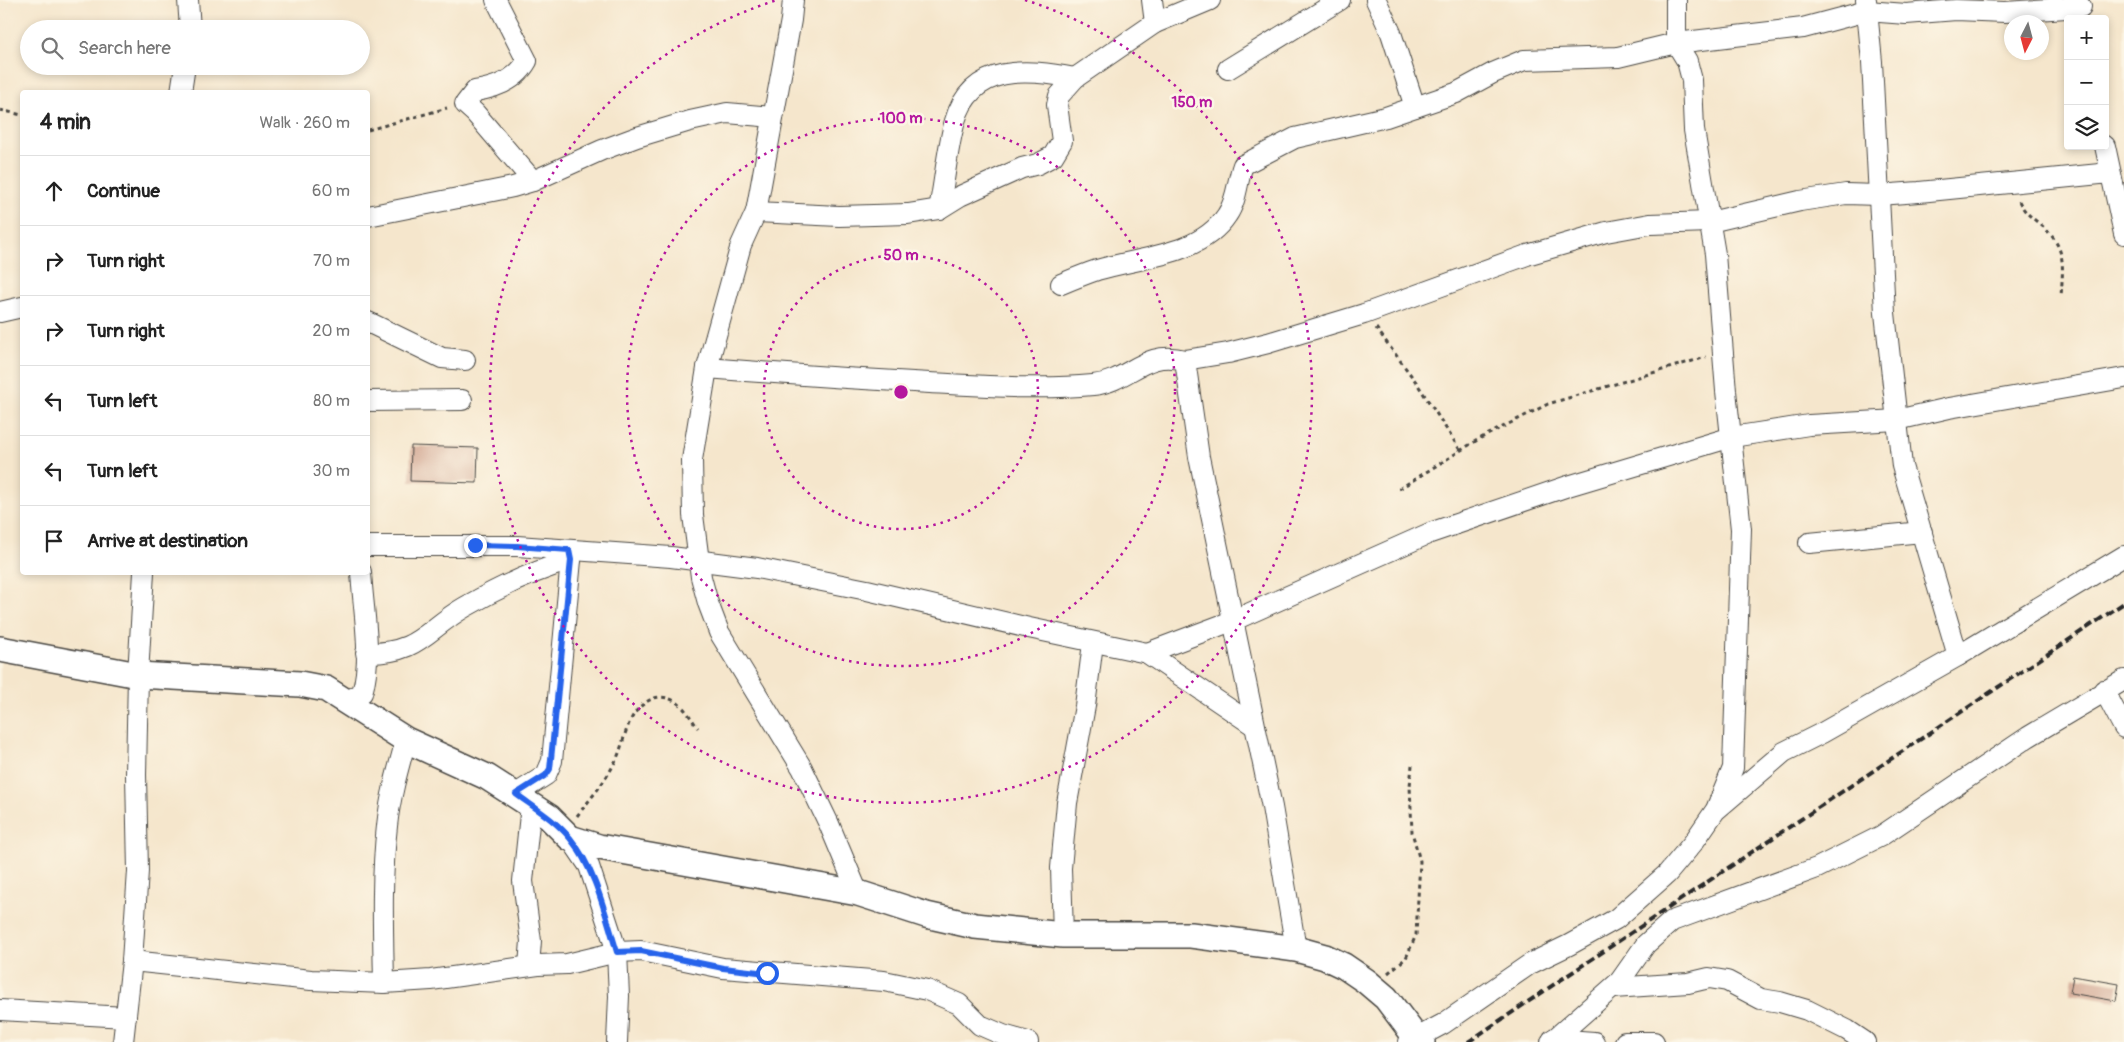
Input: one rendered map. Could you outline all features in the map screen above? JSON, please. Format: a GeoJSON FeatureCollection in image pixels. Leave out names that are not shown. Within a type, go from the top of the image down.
{"type":"FeatureCollection","features":[{"type":"Feature","properties":{"kind":"street"},"geometry":{"type":"LineString","coordinates":[[188,0],[189,20]]}},
{"type":"Feature","properties":{"kind":"street"},"geometry":{"type":"LineString","coordinates":[[496,0],[527,61],[524,67],[514,76],[496,88],[475,91],[465,104],[475,112],[533,181]]}},
{"type":"Feature","properties":{"kind":"street"},"geometry":{"type":"LineString","coordinates":[[793,0],[756,212],[741,245],[707,368],[692,460],[694,515],[699,560],[708,603],[719,632],[802,768],[829,824],[858,893]]}},
{"type":"Feature","properties":{"kind":"street"},"geometry":{"type":"LineString","coordinates":[[1152,0],[1155,22]]}},
{"type":"Feature","properties":{"kind":"street"},"geometry":{"type":"LineString","coordinates":[[756,212],[839,216],[908,214],[939,209],[960,196],[1053,156],[1062,141],[1058,105],[1059,96],[1075,78],[1155,22],[1210,0]]}},
{"type":"Feature","properties":{"kind":"street"},"geometry":{"type":"LineString","coordinates":[[1228,68],[1340,0]]}},
{"type":"Feature","properties":{"kind":"street"},"geometry":{"type":"LineString","coordinates":[[1376,0],[1391,33],[1415,107]]}},
{"type":"Feature","properties":{"kind":"street"},"geometry":{"type":"LineString","coordinates":[[567,835],[599,847],[632,854],[858,893],[926,914],[975,926],[1063,935],[1192,935],[1296,949],[1325,957],[1344,966],[1372,986],[1386,998],[1416,1041],[1530,964],[1616,919],[1667,874],[1693,843],[1715,811],[1733,768],[1741,529],[1721,316],[1710,222],[1694,130],[1692,80],[1687,61],[1676,44],[1676,0]]}},
{"type":"Feature","properties":{"kind":"street"},"geometry":{"type":"LineString","coordinates":[[1061,284],[1096,270],[1178,249],[1195,243],[1209,235],[1228,214],[1235,199],[1238,179],[1243,165],[1268,151],[1295,138],[1386,117],[1456,94],[1493,73],[1524,60],[1618,56],[1676,44],[1803,28],[1866,6],[1906,14],[1956,10],[2005,12],[2082,8]]}},
{"type":"Feature","properties":{"kind":"street"},"geometry":{"type":"LineString","coordinates":[[1866,6],[1872,62],[1885,313],[1902,466],[1958,656]]}},
{"type":"Feature","properties":{"kind":"street"},"geometry":{"type":"LineString","coordinates":[[939,209],[955,120],[968,96],[982,82],[996,75],[1014,72],[1047,73],[1075,78]]}},
{"type":"Feature","properties":{"kind":"street"},"geometry":{"type":"LineString","coordinates":[[181,90],[184,75]]}},
{"type":"Feature","properties":{"kind":"street"},"geometry":{"type":"LineString","coordinates":[[370,216],[513,187],[533,181],[611,146],[690,122],[727,113],[773,117]]}},
{"type":"Feature","properties":{"kind":"street"},"geometry":{"type":"LineString","coordinates":[[2106,150],[2124,234]]}},
{"type":"Feature","properties":{"kind":"street"},"geometry":{"type":"LineString","coordinates":[[707,368],[890,382],[1028,386],[1107,383],[1152,359],[1164,357],[1185,360],[1228,354],[1268,343],[1364,314],[1527,255],[1606,232],[1650,224],[1710,222],[1800,201],[1846,194],[1878,195],[2110,173]]}},
{"type":"Feature","properties":{"kind":"street"},"geometry":{"type":"LineString","coordinates":[[0,312],[20,307]]}},
{"type":"Feature","properties":{"kind":"street"},"geometry":{"type":"LineString","coordinates":[[370,323],[442,358],[465,360]]}},
{"type":"Feature","properties":{"kind":"street"},"geometry":{"type":"LineString","coordinates":[[1185,360],[1199,456],[1253,725],[1272,807],[1296,949]]}},
{"type":"Feature","properties":{"kind":"street"},"geometry":{"type":"LineString","coordinates":[[1147,652],[1232,621],[1455,524],[1568,486],[1732,437],[1809,425],[1897,420],[1948,408],[2124,378]]}},
{"type":"Feature","properties":{"kind":"street"},"geometry":{"type":"LineString","coordinates":[[370,401],[462,400]]}},
{"type":"Feature","properties":{"kind":"street"},"geometry":{"type":"LineString","coordinates":[[1809,543],[1922,532]]}},
{"type":"Feature","properties":{"kind":"street"},"geometry":{"type":"LineString","coordinates":[[370,546],[517,546],[570,555],[699,560],[757,568],[867,590],[1093,643],[1147,652],[1253,725]]}},
{"type":"Feature","properties":{"kind":"street"},"geometry":{"type":"LineString","coordinates":[[366,653],[387,653],[407,648],[465,607],[570,555]]}},
{"type":"Feature","properties":{"kind":"street"},"geometry":{"type":"LineString","coordinates":[[529,966],[531,941],[523,881],[523,800],[550,769],[570,555]]}},
{"type":"Feature","properties":{"kind":"street"},"geometry":{"type":"LineString","coordinates":[[1715,811],[1784,752],[1822,733],[1958,656],[2124,556]]}},
{"type":"Feature","properties":{"kind":"street"},"geometry":{"type":"LineString","coordinates":[[123,1042],[132,961],[138,871],[136,775],[138,675],[144,575]]}},
{"type":"Feature","properties":{"kind":"street"},"geometry":{"type":"LineString","coordinates":[[348,701],[362,693],[366,680],[361,575]]}},
{"type":"Feature","properties":{"kind":"street"},"geometry":{"type":"LineString","coordinates":[[1063,935],[1061,868],[1067,803],[1085,706],[1093,643]]}},
{"type":"Feature","properties":{"kind":"street"},"geometry":{"type":"LineString","coordinates":[[0,650],[138,675],[300,684],[326,689],[348,701],[406,740],[452,763],[486,777],[523,800],[549,817],[567,835],[589,866],[617,952],[619,996],[617,1042]]}},
{"type":"Feature","properties":{"kind":"street"},"geometry":{"type":"LineString","coordinates":[[1552,1041],[1620,981],[1646,944],[1672,921],[1817,868],[1881,836],[2028,737],[2104,690],[2124,680]]}},
{"type":"Feature","properties":{"kind":"street"},"geometry":{"type":"LineString","coordinates":[[2104,690],[2124,728]]}},
{"type":"Feature","properties":{"kind":"street"},"geometry":{"type":"LineString","coordinates":[[384,982],[387,827],[392,793],[406,740]]}},
{"type":"Feature","properties":{"kind":"street"},"geometry":{"type":"LineString","coordinates":[[132,961],[312,980],[384,982],[431,980],[529,966],[567,964],[617,952],[641,951],[723,968],[884,981],[927,990],[959,1004],[980,1025],[1003,1035],[1028,1042]]}},
{"type":"Feature","properties":{"kind":"street"},"geometry":{"type":"LineString","coordinates":[[1613,988],[1688,983],[1709,978],[1727,981],[1761,999],[1780,1002],[1807,1010],[1847,1030],[1865,1042]]}},
{"type":"Feature","properties":{"kind":"street"},"geometry":{"type":"LineString","coordinates":[[0,1010],[126,1017]]}},
{"type":"Feature","properties":{"kind":"street"},"geometry":{"type":"LineString","coordinates":[[1552,1041],[1594,1042]]}},
{"type":"Feature","properties":{"kind":"street"},"geometry":{"type":"LineString","coordinates":[[1625,1042],[1654,1042]]}},
{"type":"Feature","properties":{"kind":"path"},"geometry":{"type":"LineString","coordinates":[[370,129],[465,104]]}},
{"type":"Feature","properties":{"kind":"path"},"geometry":{"type":"LineString","coordinates":[[0,110],[20,115]]}},
{"type":"Feature","properties":{"kind":"path"},"geometry":{"type":"LineString","coordinates":[[2014,181],[2022,208],[2053,235],[2058,243],[2062,267],[2061,297]]}},
{"type":"Feature","properties":{"kind":"path"},"geometry":{"type":"LineString","coordinates":[[1364,314],[1412,376],[1460,450]]}},
{"type":"Feature","properties":{"kind":"path"},"geometry":{"type":"LineString","coordinates":[[1399,489],[1497,429],[1558,400],[1723,352]]}},
{"type":"Feature","properties":{"kind":"path"},"geometry":{"type":"LineString","coordinates":[[567,835],[610,772],[629,722],[635,711],[642,704],[660,697],[676,702],[698,728]]}},
{"type":"Feature","properties":{"kind":"path"},"geometry":{"type":"LineString","coordinates":[[1372,986],[1406,958],[1416,935],[1420,861],[1412,832],[1410,786],[1412,765]]}},
{"type":"Feature","properties":{"kind":"building"},"geometry":{"type":"Polygon","coordinates":[[[411,446],[478,448],[477,483],[410,481],[411,446]]]}},
{"type":"Feature","properties":{"kind":"building"},"geometry":{"type":"Polygon","coordinates":[[[2073,976],[2119,984],[2116,1001],[2070,993],[2073,976]]]}},
{"type":"Feature","properties":{"kind":"railway"},"geometry":{"type":"LineString","coordinates":[[1468,1042],[2124,603]]}},
{"type":"Feature","properties":{"kind":"route"},"geometry":{"type":"LineString","coordinates":[[475,545],[569,550],[571,560],[552,761],[546,775],[516,794],[549,817],[570,838],[589,866],[617,952],[641,951],[723,968],[767,973]]}}]}
